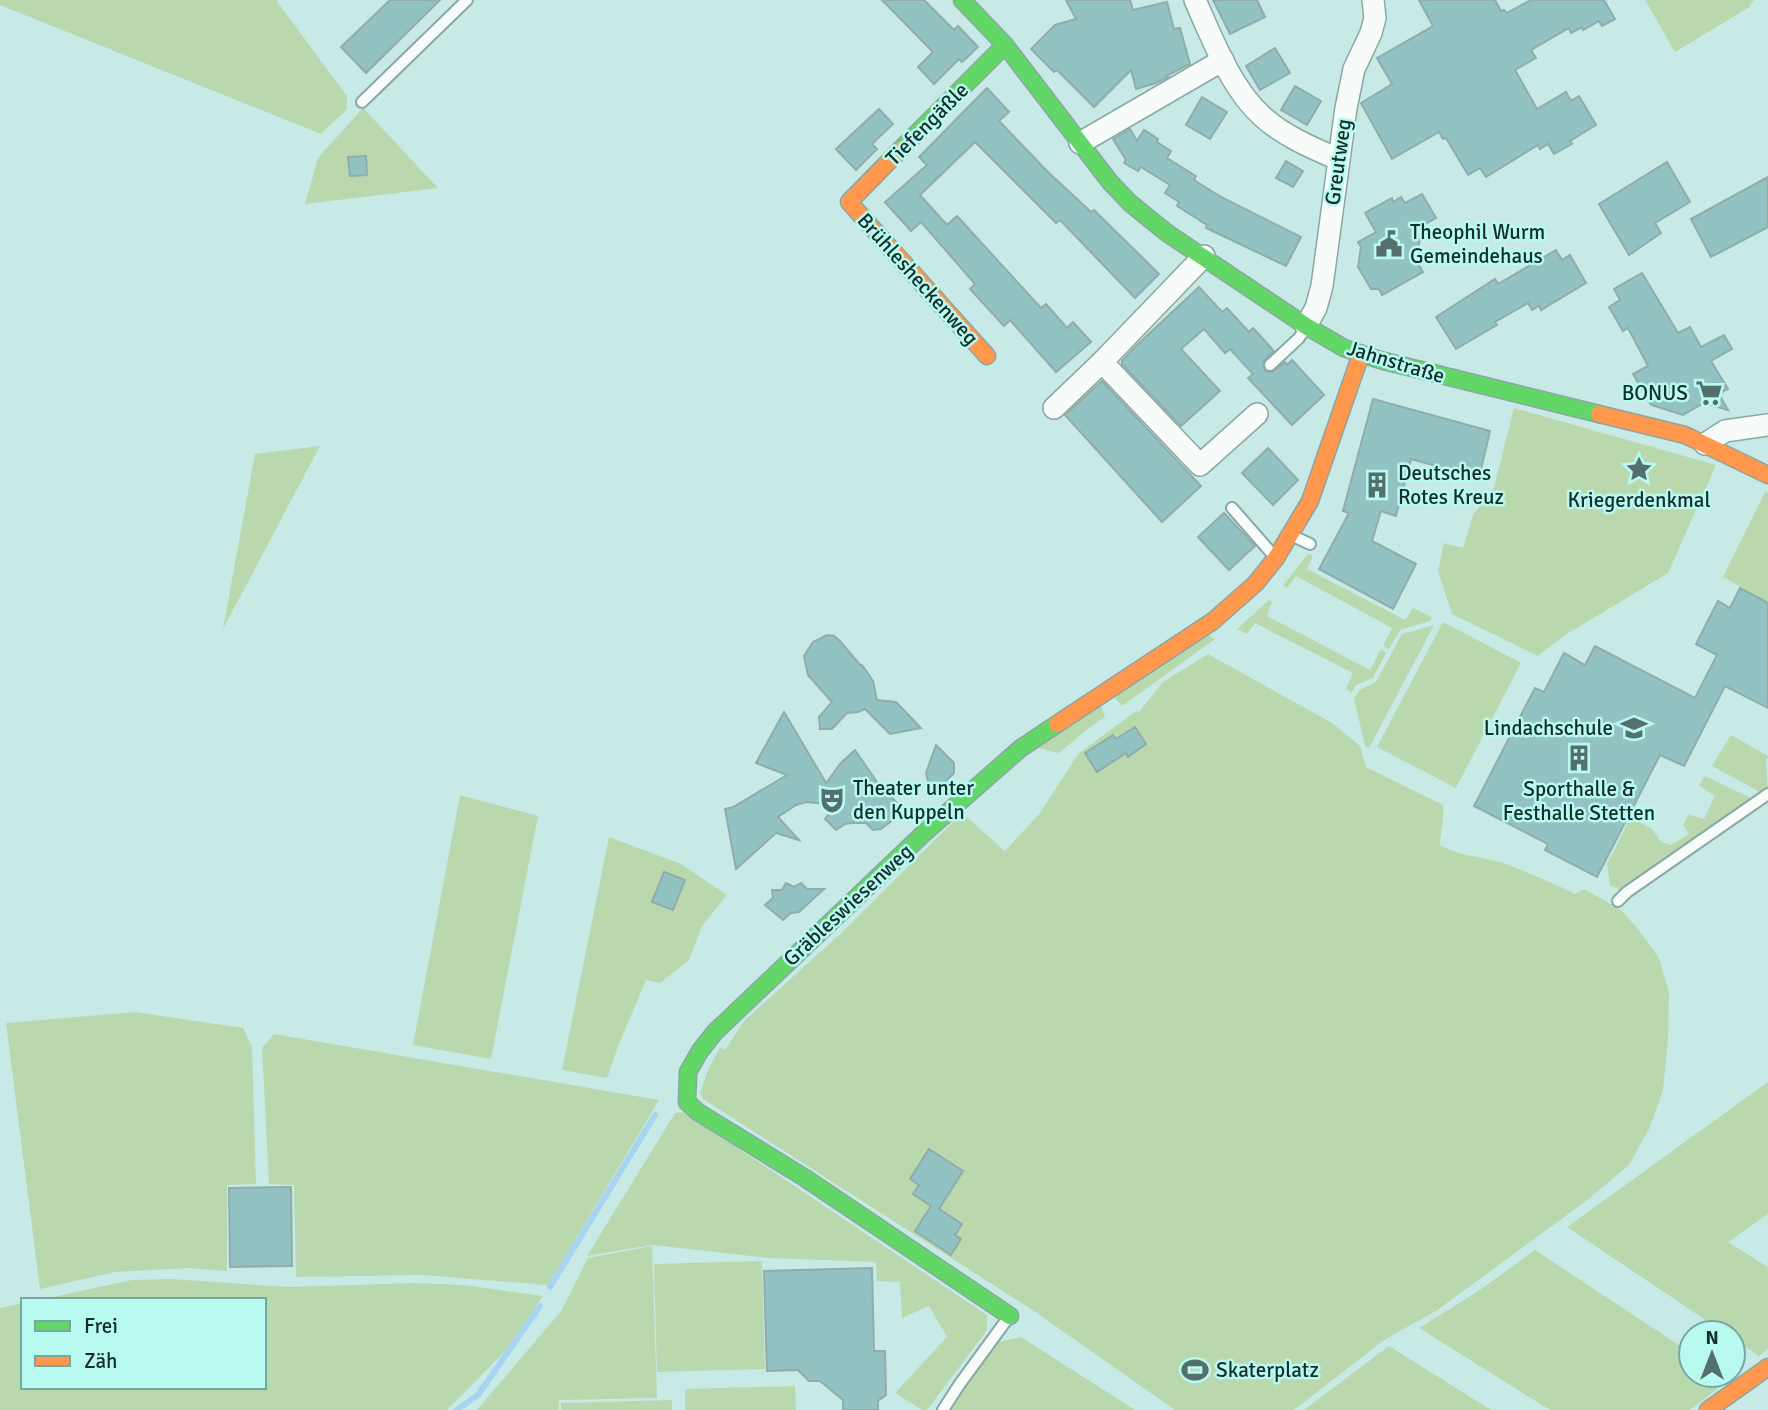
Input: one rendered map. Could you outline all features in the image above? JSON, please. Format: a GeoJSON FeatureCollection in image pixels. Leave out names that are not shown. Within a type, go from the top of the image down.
{"type":"FeatureCollection","features":[{"type":"Feature","properties":{"kind":"street","name":"Jahnstraße"},"geometry":{"type":"LineString","coordinates":[[962,0],[1005,45],[1130,203],[1167,233],[1306,326],[1344,348],[1361,354],[1685,436],[1768,475]]}},
{"type":"Feature","properties":{"kind":"street"},"geometry":{"type":"LineString","coordinates":[[1195,0],[1236,83],[1262,116],[1308,147],[1338,159]]}},
{"type":"Feature","properties":{"kind":"street","name":"Greutweg"},"geometry":{"type":"LineString","coordinates":[[1306,326],[1322,286],[1338,159],[1354,69],[1371,33],[1375,18],[1373,0]]}},
{"type":"Feature","properties":{"kind":"street","name":"Tiefengäßle"},"geometry":{"type":"LineString","coordinates":[[849,202],[1005,45]]}},
{"type":"Feature","properties":{"kind":"street"},"geometry":{"type":"LineString","coordinates":[[1080,143],[1223,60]]}},
{"type":"Feature","properties":{"kind":"street","name":"Brühlesheckenweg"},"geometry":{"type":"LineString","coordinates":[[849,202],[987,356]]}},
{"type":"Feature","properties":{"kind":"street"},"geometry":{"type":"LineString","coordinates":[[1054,408],[1204,256]]}},
{"type":"Feature","properties":{"kind":"street","name":"Gräbleswiesenweg"},"geometry":{"type":"LineString","coordinates":[[1010,1316],[816,1185],[698,1112],[687,1102],[688,1072],[715,1032],[850,902],[985,778],[1021,748],[1213,621],[1256,583],[1276,558],[1310,501],[1361,354]]}},
{"type":"Feature","properties":{"kind":"street"},"geometry":{"type":"LineString","coordinates":[[1102,362],[1200,465],[1257,414]]}},
{"type":"Feature","properties":{"kind":"street"},"geometry":{"type":"LineString","coordinates":[[1705,444],[1725,431],[1768,425]]}},
{"type":"Feature","properties":{"kind":"street"},"geometry":{"type":"LineString","coordinates":[[1708,1410],[1768,1367]]}},
{"type":"Feature","properties":{"kind":"street"},"geometry":{"type":"LineString","coordinates":[[1731,1393],[1744,1410]]}},
{"type":"Feature","properties":{"kind":"lane"},"geometry":{"type":"LineString","coordinates":[[362,102],[467,0]]}},
{"type":"Feature","properties":{"kind":"lane"},"geometry":{"type":"LineString","coordinates":[[1270,365],[1299,338],[1306,326]]}},
{"type":"Feature","properties":{"kind":"lane"},"geometry":{"type":"LineString","coordinates":[[1232,508],[1276,558]]}},
{"type":"Feature","properties":{"kind":"lane"},"geometry":{"type":"LineString","coordinates":[[1291,534],[1310,544]]}},
{"type":"Feature","properties":{"kind":"lane"},"geometry":{"type":"LineString","coordinates":[[1618,901],[1627,892],[1768,794]]}},
{"type":"Feature","properties":{"kind":"lane"},"geometry":{"type":"LineString","coordinates":[[943,1410],[1010,1316]]}},
{"type":"Feature","properties":{"kind":"green space"},"geometry":{"type":"Polygon","coordinates":[[[0,0],[276,0],[347,96],[347,109],[321,134],[0,5],[0,0]]]}},
{"type":"Feature","properties":{"kind":"green space"},"geometry":{"type":"Polygon","coordinates":[[[1645,0],[1754,0],[1748,8],[1675,52],[1645,0]]]}},
{"type":"Feature","properties":{"kind":"green space"},"geometry":{"type":"Polygon","coordinates":[[[363,108],[438,188],[305,204],[318,158],[363,108]]]}},
{"type":"Feature","properties":{"kind":"green space"},"geometry":{"type":"Polygon","coordinates":[[[1514,408],[1716,465],[1668,573],[1565,635],[1538,656],[1452,614],[1438,571],[1444,543],[1463,548],[1473,515],[1494,488],[1514,408]]]}},
{"type":"Feature","properties":{"kind":"green space"},"geometry":{"type":"Polygon","coordinates":[[[320,446],[223,629],[255,454],[320,446]]]}},
{"type":"Feature","properties":{"kind":"green space"},"geometry":{"type":"Polygon","coordinates":[[[1765,492],[1768,493],[1768,602],[1723,577],[1765,492]]]}},
{"type":"Feature","properties":{"kind":"green space"},"geometry":{"type":"Polygon","coordinates":[[[1308,554],[1313,556],[1307,569],[1405,620],[1413,608],[1432,617],[1430,621],[1400,630],[1389,649],[1383,646],[1392,628],[1296,576],[1287,588],[1283,585],[1308,554]]]}},
{"type":"Feature","properties":{"kind":"green space"},"geometry":{"type":"Polygon","coordinates":[[[1269,600],[1272,602],[1267,616],[1370,670],[1381,649],[1386,653],[1373,678],[1356,685],[1352,692],[1346,689],[1353,673],[1255,623],[1247,634],[1237,629],[1269,600]]]}},
{"type":"Feature","properties":{"kind":"green space"},"geometry":{"type":"Polygon","coordinates":[[[1443,622],[1521,663],[1456,788],[1377,747],[1443,622]]]}},
{"type":"Feature","properties":{"kind":"green space"},"geometry":{"type":"Polygon","coordinates":[[[1434,625],[1369,748],[1365,746],[1354,698],[1360,690],[1376,682],[1402,634],[1434,625]]]}},
{"type":"Feature","properties":{"kind":"green space"},"geometry":{"type":"Polygon","coordinates":[[[1204,633],[1215,639],[1122,706],[1114,697],[1204,633]]]}},
{"type":"Feature","properties":{"kind":"green space"},"geometry":{"type":"Polygon","coordinates":[[[1208,654],[1332,723],[1360,746],[1366,767],[1443,805],[1440,845],[1509,865],[1575,894],[1584,889],[1621,910],[1659,958],[1669,993],[1663,1090],[1650,1127],[1629,1165],[1586,1201],[1436,1311],[1384,1340],[1294,1410],[1175,1410],[1034,1311],[703,1099],[700,1093],[720,1047],[725,1050],[744,1021],[837,937],[962,813],[1005,851],[1040,813],[1078,754],[1136,711],[1139,712],[1163,682],[1208,654]]]}},
{"type":"Feature","properties":{"kind":"green space"},"geometry":{"type":"Polygon","coordinates":[[[1101,706],[1105,717],[1058,753],[1038,748],[1101,706]]]}},
{"type":"Feature","properties":{"kind":"green space"},"geometry":{"type":"Polygon","coordinates":[[[1731,735],[1768,756],[1768,788],[1762,793],[1712,766],[1731,735]]]}},
{"type":"Feature","properties":{"kind":"green space"},"geometry":{"type":"Polygon","coordinates":[[[1705,776],[1753,799],[1622,891],[1610,885],[1607,864],[1631,817],[1652,829],[1661,842],[1671,845],[1689,834],[1683,825],[1689,814],[1704,819],[1715,796],[1699,785],[1705,776]]]}},
{"type":"Feature","properties":{"kind":"green space"},"geometry":{"type":"Polygon","coordinates":[[[460,795],[538,816],[491,1059],[413,1045],[460,795]]]}},
{"type":"Feature","properties":{"kind":"green space"},"geometry":{"type":"Polygon","coordinates":[[[609,837],[681,864],[727,895],[702,926],[689,960],[660,983],[646,980],[607,1078],[562,1070],[609,837]]]}},
{"type":"Feature","properties":{"kind":"green space"},"geometry":{"type":"Polygon","coordinates":[[[135,1012],[243,1028],[252,1047],[256,1184],[227,1185],[227,1271],[187,1268],[115,1272],[40,1289],[6,1023],[135,1012]]]}},
{"type":"Feature","properties":{"kind":"green space"},"geometry":{"type":"Polygon","coordinates":[[[274,1034],[659,1100],[548,1285],[421,1275],[296,1277],[294,1185],[269,1184],[262,1048],[274,1034]]]}},
{"type":"Feature","properties":{"kind":"green space"},"geometry":{"type":"Polygon","coordinates":[[[1768,1082],[1768,1214],[1728,1242],[1768,1267],[1768,1349],[1759,1356],[1747,1348],[1747,1319],[1704,1319],[1567,1227],[1768,1082]]]}},
{"type":"Feature","properties":{"kind":"green space"},"geometry":{"type":"Polygon","coordinates":[[[684,1112],[987,1315],[987,1330],[927,1410],[922,1410],[895,1393],[947,1337],[929,1306],[902,1318],[900,1282],[877,1281],[876,1262],[769,1258],[652,1245],[587,1256],[675,1113],[684,1112]]]}},
{"type":"Feature","properties":{"kind":"green space"},"geometry":{"type":"Polygon","coordinates":[[[652,1246],[657,1398],[559,1400],[559,1410],[477,1410],[562,1310],[588,1258],[652,1246]]]}},
{"type":"Feature","properties":{"kind":"green space"},"geometry":{"type":"Polygon","coordinates":[[[1535,1250],[1677,1344],[1677,1389],[1717,1389],[1690,1410],[1550,1410],[1419,1328],[1477,1292],[1535,1250]]]}},
{"type":"Feature","properties":{"kind":"green space"},"geometry":{"type":"Polygon","coordinates":[[[762,1261],[765,1369],[657,1372],[654,1264],[762,1261]]]}},
{"type":"Feature","properties":{"kind":"green space"},"geometry":{"type":"Polygon","coordinates":[[[170,1279],[289,1287],[415,1283],[464,1285],[543,1296],[507,1349],[447,1410],[0,1410],[0,1308],[21,1303],[21,1389],[266,1389],[266,1298],[48,1298],[132,1280],[170,1279]]]}},
{"type":"Feature","properties":{"kind":"green space"},"geometry":{"type":"Polygon","coordinates":[[[1021,1337],[1135,1410],[950,1410],[998,1342],[1021,1337]]]}},
{"type":"Feature","properties":{"kind":"green space"},"geometry":{"type":"Polygon","coordinates":[[[1389,1346],[1491,1410],[1304,1410],[1389,1346]]]}},
{"type":"Feature","properties":{"kind":"green space"},"geometry":{"type":"Polygon","coordinates":[[[795,1386],[796,1410],[685,1410],[685,1389],[795,1386]]]}},
{"type":"Feature","properties":{"kind":"green space"},"geometry":{"type":"Polygon","coordinates":[[[672,1400],[672,1410],[561,1410],[561,1403],[672,1400]]]}},
{"type":"Feature","properties":{"kind":"building"},"geometry":{"type":"Polygon","coordinates":[[[390,0],[440,0],[366,73],[341,47],[390,0]]]}},
{"type":"Feature","properties":{"kind":"building"},"geometry":{"type":"Polygon","coordinates":[[[882,0],[924,0],[954,30],[958,26],[978,47],[962,62],[959,59],[934,84],[918,67],[933,52],[882,0]]]}},
{"type":"Feature","properties":{"kind":"building"},"geometry":{"type":"Polygon","coordinates":[[[1066,0],[1130,0],[1133,10],[1167,2],[1174,29],[1180,28],[1190,64],[1156,83],[1136,89],[1131,70],[1094,107],[1057,70],[1054,72],[1031,49],[1055,25],[1076,19],[1066,0]]]}},
{"type":"Feature","properties":{"kind":"building"},"geometry":{"type":"Polygon","coordinates":[[[1213,0],[1257,0],[1265,17],[1230,34],[1213,0]]]}},
{"type":"Feature","properties":{"kind":"building"},"geometry":{"type":"Polygon","coordinates":[[[1419,0],[1495,0],[1501,11],[1507,13],[1531,0],[1604,0],[1615,19],[1602,26],[1599,21],[1571,33],[1569,28],[1531,50],[1536,58],[1515,70],[1537,109],[1566,92],[1571,101],[1579,96],[1596,125],[1554,154],[1548,144],[1540,149],[1538,145],[1486,177],[1480,168],[1468,175],[1446,138],[1443,139],[1439,132],[1392,159],[1361,103],[1392,84],[1377,58],[1433,26],[1419,0]]]}},
{"type":"Feature","properties":{"kind":"building"},"geometry":{"type":"Polygon","coordinates":[[[1275,48],[1290,73],[1260,90],[1246,66],[1275,48]]]}},
{"type":"Feature","properties":{"kind":"building"},"geometry":{"type":"Polygon","coordinates":[[[1295,86],[1321,101],[1307,125],[1281,110],[1295,86]]]}},
{"type":"Feature","properties":{"kind":"building"},"geometry":{"type":"Polygon","coordinates":[[[987,88],[1009,112],[999,121],[1048,172],[1091,212],[1094,210],[1159,274],[1135,298],[1060,220],[1056,223],[975,142],[920,195],[947,225],[957,216],[1041,308],[1046,304],[1067,328],[1073,322],[1091,342],[1056,372],[1010,320],[1004,326],[970,289],[975,284],[921,222],[911,231],[885,202],[927,165],[919,157],[987,88]]]}},
{"type":"Feature","properties":{"kind":"building"},"geometry":{"type":"Polygon","coordinates":[[[1202,97],[1227,112],[1210,139],[1186,125],[1202,97]]]}},
{"type":"Feature","properties":{"kind":"building"},"geometry":{"type":"Polygon","coordinates":[[[879,109],[893,124],[872,144],[877,149],[856,170],[836,149],[879,109]]]}},
{"type":"Feature","properties":{"kind":"building"},"geometry":{"type":"Polygon","coordinates":[[[1130,129],[1137,141],[1144,130],[1158,139],[1157,142],[1171,151],[1167,158],[1196,176],[1194,180],[1221,197],[1301,237],[1286,266],[1206,228],[1207,225],[1177,206],[1179,202],[1165,193],[1170,185],[1141,167],[1138,171],[1124,163],[1126,160],[1113,139],[1130,129]]]}},
{"type":"Feature","properties":{"kind":"building"},"geometry":{"type":"Polygon","coordinates":[[[366,156],[367,175],[350,176],[348,157],[366,156]]]}},
{"type":"Feature","properties":{"kind":"building"},"geometry":{"type":"Polygon","coordinates":[[[1286,161],[1303,171],[1293,187],[1276,178],[1286,161]]]}},
{"type":"Feature","properties":{"kind":"building"},"geometry":{"type":"Polygon","coordinates":[[[1667,162],[1690,202],[1655,223],[1661,233],[1629,255],[1599,204],[1667,162]]]}},
{"type":"Feature","properties":{"kind":"building"},"geometry":{"type":"Polygon","coordinates":[[[1768,177],[1768,227],[1711,257],[1691,219],[1768,177]]]}},
{"type":"Feature","properties":{"kind":"building","name":"Theophil Wurm Gemeindehaus"},"geometry":{"type":"Polygon","coordinates":[[[1422,194],[1436,218],[1415,230],[1420,240],[1415,258],[1423,272],[1382,295],[1379,289],[1371,289],[1358,267],[1361,247],[1358,242],[1376,232],[1365,213],[1392,198],[1393,202],[1401,197],[1405,203],[1422,194]]]}},
{"type":"Feature","properties":{"kind":"building"},"geometry":{"type":"Polygon","coordinates":[[[1556,250],[1562,260],[1570,255],[1586,283],[1541,310],[1539,306],[1532,310],[1528,303],[1456,349],[1436,317],[1495,279],[1498,284],[1556,250]]]}},
{"type":"Feature","properties":{"kind":"building"},"geometry":{"type":"Polygon","coordinates":[[[1642,273],[1678,333],[1690,327],[1701,347],[1724,335],[1732,349],[1711,361],[1728,389],[1719,394],[1728,410],[1704,403],[1683,415],[1651,405],[1633,374],[1648,366],[1628,328],[1623,331],[1609,307],[1620,300],[1614,289],[1642,273]]]}},
{"type":"Feature","properties":{"kind":"building"},"geometry":{"type":"Polygon","coordinates":[[[1199,287],[1222,312],[1227,308],[1249,332],[1253,328],[1274,351],[1263,362],[1265,371],[1272,372],[1292,360],[1324,395],[1292,425],[1248,378],[1253,374],[1230,349],[1225,353],[1204,329],[1181,349],[1220,391],[1181,426],[1122,364],[1136,346],[1199,287]]]}},
{"type":"Feature","properties":{"kind":"building"},"geometry":{"type":"Polygon","coordinates":[[[1102,381],[1201,486],[1162,522],[1065,415],[1102,381]]]}},
{"type":"Feature","properties":{"kind":"building"},"geometry":{"type":"Polygon","coordinates":[[[1373,399],[1490,431],[1479,478],[1411,459],[1396,516],[1381,511],[1372,541],[1416,564],[1393,609],[1319,569],[1349,513],[1343,511],[1373,399]]]}},
{"type":"Feature","properties":{"kind":"building"},"geometry":{"type":"Polygon","coordinates":[[[1268,448],[1298,480],[1273,505],[1242,473],[1268,448]]]}},
{"type":"Feature","properties":{"kind":"building"},"geometry":{"type":"Polygon","coordinates":[[[1224,513],[1255,546],[1229,570],[1198,537],[1224,513]]]}},
{"type":"Feature","properties":{"kind":"building","name":"Sporthalle & Festhalle Stetten"},"geometry":{"type":"Polygon","coordinates":[[[1740,588],[1768,603],[1768,708],[1725,686],[1684,766],[1660,755],[1597,877],[1545,850],[1548,844],[1474,806],[1535,688],[1544,692],[1564,653],[1585,665],[1595,646],[1695,698],[1717,655],[1696,644],[1718,601],[1730,608],[1740,588]]]}},
{"type":"Feature","properties":{"kind":"building"},"geometry":{"type":"Polygon","coordinates":[[[827,635],[840,641],[862,665],[873,681],[877,700],[896,702],[921,728],[890,734],[865,709],[847,713],[832,729],[820,729],[819,717],[832,702],[808,675],[804,656],[813,642],[827,635]]]}},
{"type":"Feature","properties":{"kind":"building"},"geometry":{"type":"Polygon","coordinates":[[[784,712],[826,783],[855,750],[879,785],[905,811],[881,829],[873,830],[866,823],[852,823],[836,830],[825,819],[836,805],[806,802],[796,805],[778,817],[799,840],[776,833],[736,869],[725,809],[787,775],[756,763],[784,712]]]}},
{"type":"Feature","properties":{"kind":"building"},"geometry":{"type":"Polygon","coordinates":[[[1135,727],[1146,744],[1128,757],[1126,753],[1097,772],[1085,753],[1113,735],[1116,739],[1135,727]]]}},
{"type":"Feature","properties":{"kind":"building"},"geometry":{"type":"Polygon","coordinates":[[[936,745],[954,763],[954,773],[931,795],[926,773],[936,745]]]}},
{"type":"Feature","properties":{"kind":"building"},"geometry":{"type":"Polygon","coordinates":[[[664,872],[685,880],[673,910],[652,902],[664,872]]]}},
{"type":"Feature","properties":{"kind":"building"},"geometry":{"type":"Polygon","coordinates":[[[786,883],[794,887],[801,883],[807,889],[824,889],[799,912],[791,913],[783,920],[765,905],[773,898],[772,890],[782,890],[786,883]]]}},
{"type":"Feature","properties":{"kind":"building"},"geometry":{"type":"Polygon","coordinates":[[[929,1149],[963,1171],[939,1209],[962,1224],[955,1235],[961,1239],[951,1255],[915,1231],[931,1206],[913,1194],[919,1185],[910,1179],[929,1149]]]}},
{"type":"Feature","properties":{"kind":"building"},"geometry":{"type":"Polygon","coordinates":[[[291,1187],[292,1266],[230,1267],[229,1188],[291,1187]]]}},
{"type":"Feature","properties":{"kind":"building"},"geometry":{"type":"Polygon","coordinates":[[[872,1268],[874,1351],[885,1351],[886,1395],[878,1401],[878,1410],[843,1410],[843,1400],[820,1381],[809,1381],[798,1370],[767,1371],[764,1271],[872,1268]]]}},
{"type":"Feature","properties":{"kind":"waterway"},"geometry":{"type":"LineString","coordinates":[[550,1287],[655,1115]]}},
{"type":"Feature","properties":{"kind":"waterway"},"geometry":{"type":"LineString","coordinates":[[457,1410],[478,1395],[540,1306]]}},
{"type":"Feature","properties":{"kind":"traffic: fast"},"geometry":{"type":"LineString","coordinates":[[962,0],[1005,45],[1110,182],[1130,203],[1167,233],[1306,326],[1344,348],[1380,360],[1599,414]]}},
{"type":"Feature","properties":{"kind":"traffic: fast"},"geometry":{"type":"LineString","coordinates":[[900,150],[1005,45]]}},
{"type":"Feature","properties":{"kind":"traffic: fast"},"geometry":{"type":"LineString","coordinates":[[1010,1316],[805,1178],[698,1112],[687,1102],[688,1072],[715,1032],[923,834],[1021,748],[1057,724]]}},
{"type":"Feature","properties":{"kind":"traffic: slow"},"geometry":{"type":"LineString","coordinates":[[900,150],[849,202],[987,356]]}},
{"type":"Feature","properties":{"kind":"traffic: slow"},"geometry":{"type":"LineString","coordinates":[[1057,724],[1213,621],[1256,583],[1276,558],[1310,501],[1361,354]]}},
{"type":"Feature","properties":{"kind":"traffic: slow"},"geometry":{"type":"LineString","coordinates":[[1599,414],[1685,435],[1768,475]]}},
{"type":"Feature","properties":{"kind":"traffic: slow"},"geometry":{"type":"LineString","coordinates":[[1708,1410],[1768,1367]]}},
{"type":"Feature","properties":{"kind":"place","name":"Theophil Wurm Gemeindehaus"},"geometry":{"type":"Point","coordinates":[1389,244]}},
{"type":"Feature","properties":{"kind":"place","name":"BONUS"},"geometry":{"type":"Point","coordinates":[1709,393]}},
{"type":"Feature","properties":{"kind":"place","name":"Kriegerdenkmal"},"geometry":{"type":"Point","coordinates":[1639,469]}},
{"type":"Feature","properties":{"kind":"place","name":"Deutsches Rotes Kreuz"},"geometry":{"type":"Point","coordinates":[1377,485]}},
{"type":"Feature","properties":{"kind":"place","name":"Lindachschule"},"geometry":{"type":"Point","coordinates":[1634,728]}},
{"type":"Feature","properties":{"kind":"place","name":"Sporthalle & Festhalle Stetten"},"geometry":{"type":"Point","coordinates":[1579,758]}},
{"type":"Feature","properties":{"kind":"place","name":"Theater unter den Kuppeln"},"geometry":{"type":"Point","coordinates":[832,800]}},
{"type":"Feature","properties":{"kind":"place","name":"Skaterplatz"},"geometry":{"type":"Point","coordinates":[1195,1370]}}]}
